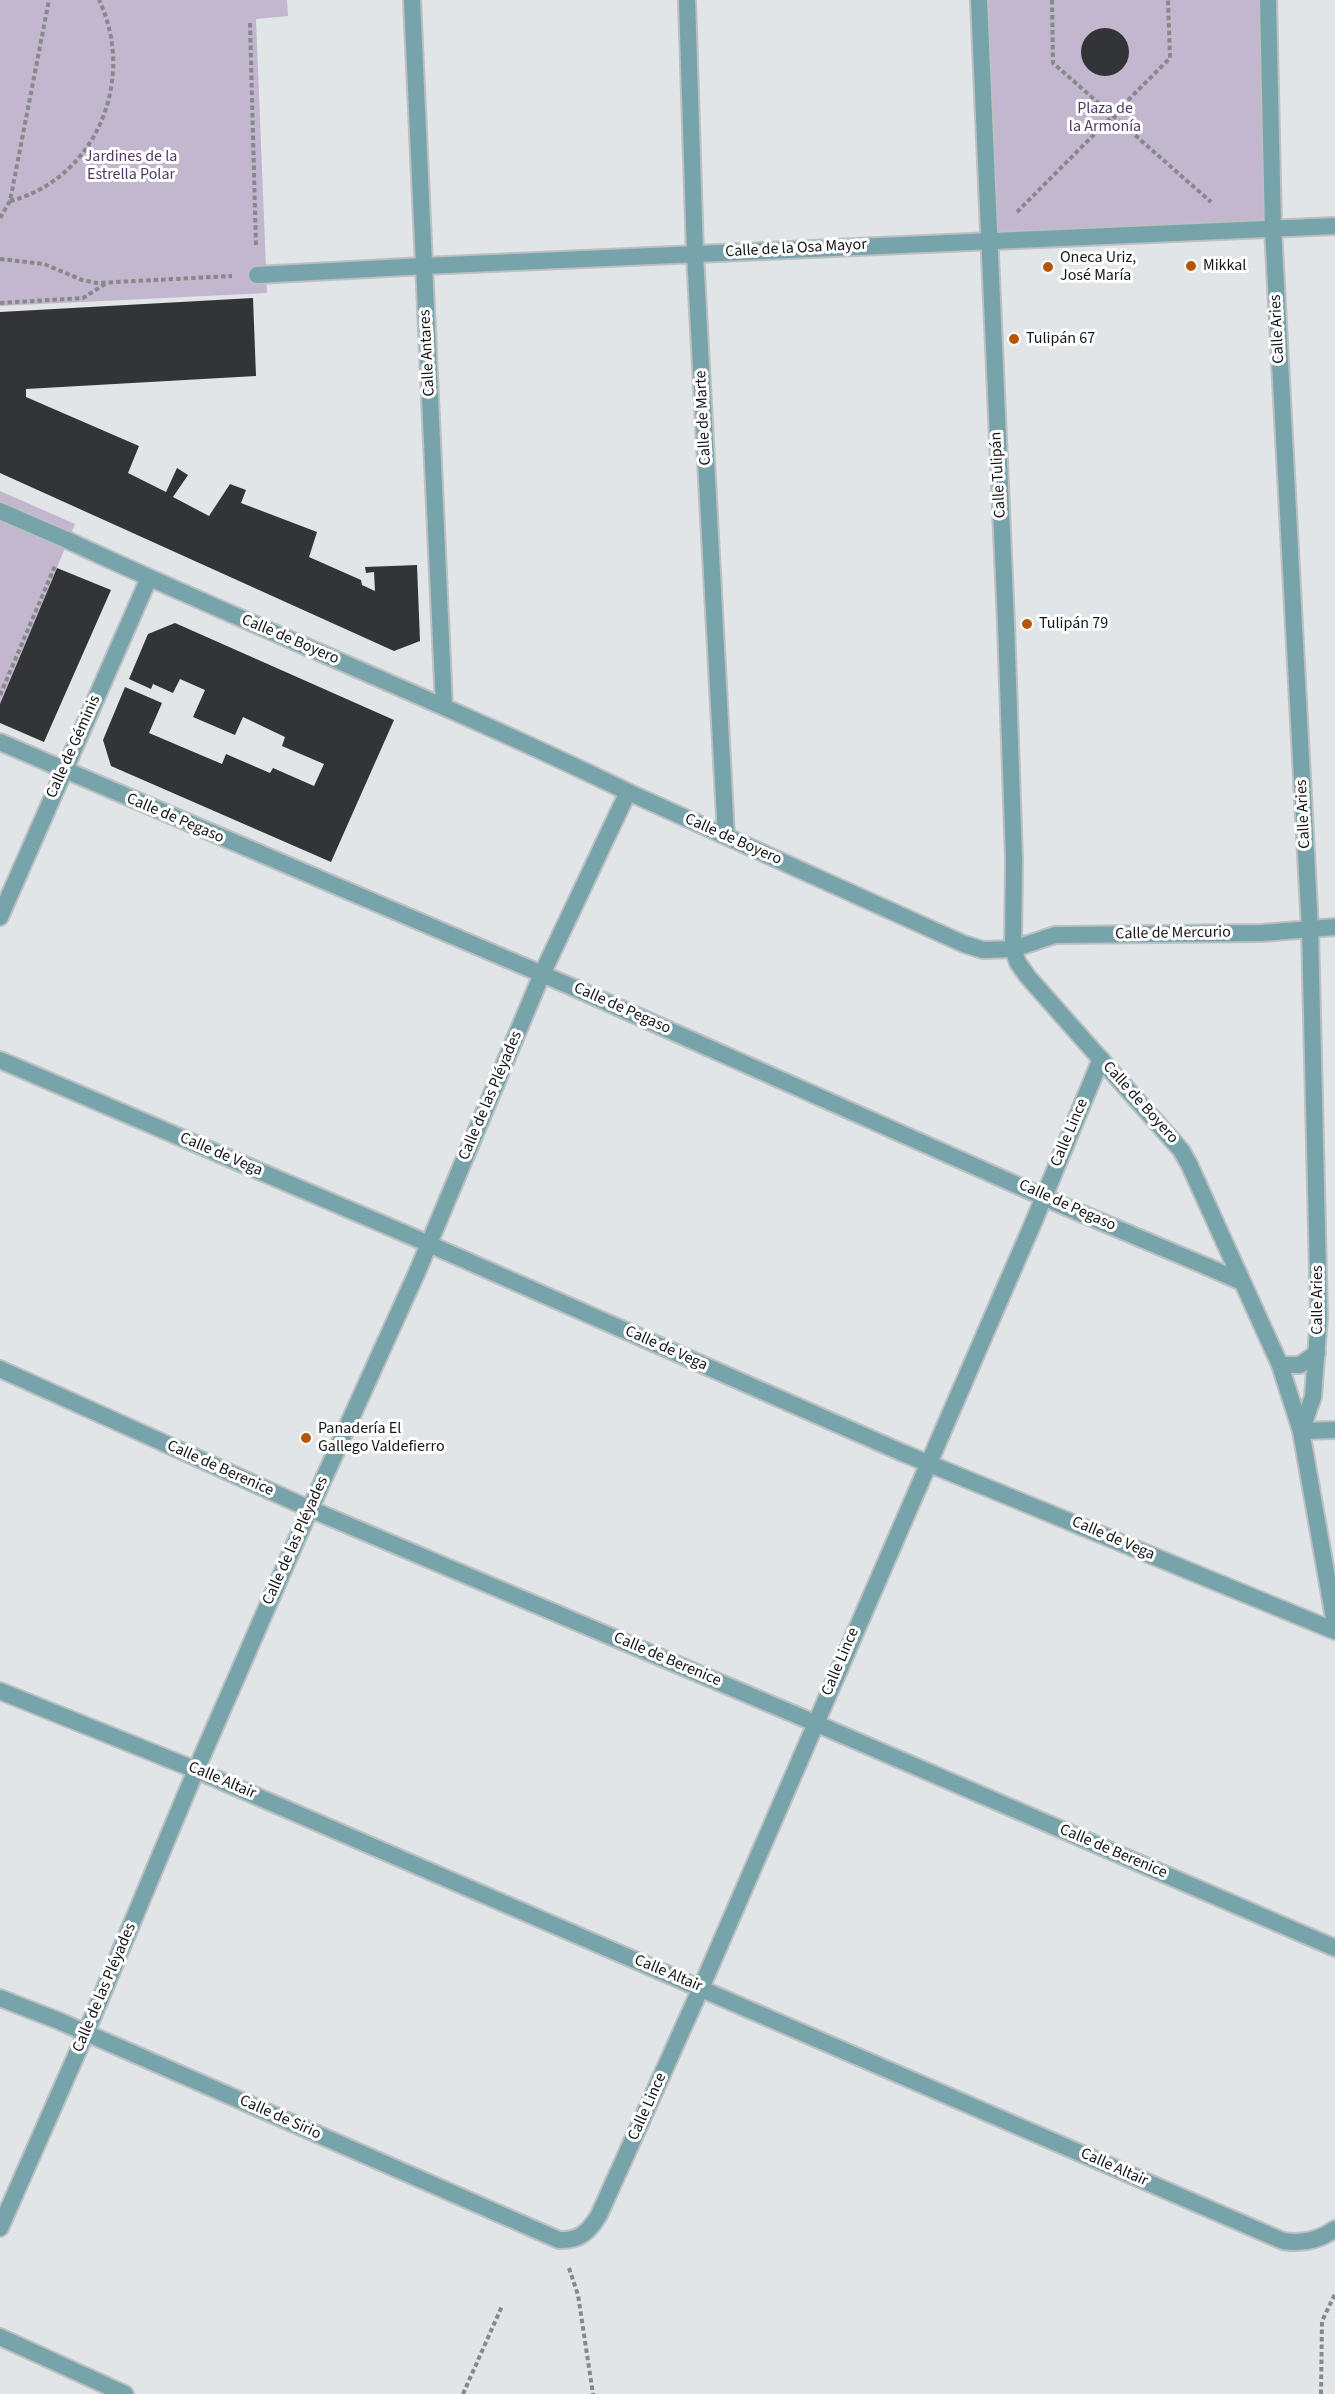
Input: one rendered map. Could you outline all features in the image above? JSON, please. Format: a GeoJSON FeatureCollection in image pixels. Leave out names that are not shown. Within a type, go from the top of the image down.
{"type":"FeatureCollection","features":[{"type":"Feature","properties":{"kind":"street","name":"Calle Antares"},"geometry":{"type":"LineString","coordinates":[[412,0],[444,706]]}},
{"type":"Feature","properties":{"kind":"street","name":"Calle de Marte"},"geometry":{"type":"LineString","coordinates":[[687,0],[694,254],[726,836]]}},
{"type":"Feature","properties":{"kind":"street","name":"Calle Tulipán"},"geometry":{"type":"LineString","coordinates":[[979,0],[1008,671],[1014,860],[1013,949]]}},
{"type":"Feature","properties":{"kind":"street","name":"Calle Aries"},"geometry":{"type":"LineString","coordinates":[[1268,0],[1273,229],[1310,929],[1319,1317],[1313,1397],[1301,1431],[1335,1624]]}},
{"type":"Feature","properties":{"kind":"street","name":"Calle de la Osa Mayor"},"geometry":{"type":"LineString","coordinates":[[256,275],[1335,226]]}},
{"type":"Feature","properties":{"kind":"street","name":"Calle de Boyero"},"geometry":{"type":"LineString","coordinates":[[0,511],[444,706],[964,944],[983,950],[1013,949],[1018,963],[1028,977],[1181,1150],[1190,1164],[1280,1365],[1301,1431]]}},
{"type":"Feature","properties":{"kind":"street","name":"Calle de Géminis"},"geometry":{"type":"LineString","coordinates":[[0,917],[149,578]]}},
{"type":"Feature","properties":{"kind":"street","name":"Calle de Pegaso"},"geometry":{"type":"LineString","coordinates":[[0,742],[63,771],[542,974],[1242,1282]]}},
{"type":"Feature","properties":{"kind":"street","name":"Calle de las Pléyades"},"geometry":{"type":"LineString","coordinates":[[0,2228],[86,2033],[196,1770],[429,1245],[542,974],[628,792]]}},
{"type":"Feature","properties":{"kind":"street","name":"Calle de Mercurio"},"geometry":{"type":"LineString","coordinates":[[1013,949],[1055,935],[1262,933],[1335,927]]}},
{"type":"Feature","properties":{"kind":"street","name":"Calle Lince"},"geometry":{"type":"LineString","coordinates":[[559,2240],[570,2241],[580,2238],[591,2228],[599,2215],[701,1988],[1101,1059]]}},
{"type":"Feature","properties":{"kind":"street","name":"Calle de Vega"},"geometry":{"type":"LineString","coordinates":[[0,1060],[928,1463],[1335,1631]]}},
{"type":"Feature","properties":{"kind":"street"},"geometry":{"type":"LineString","coordinates":[[1280,1365],[1300,1365],[1317,1353]]}},
{"type":"Feature","properties":{"kind":"street","name":"Calle de Berenice"},"geometry":{"type":"LineString","coordinates":[[0,1370],[310,1509],[815,1723],[1335,1948]]}},
{"type":"Feature","properties":{"kind":"street"},"geometry":{"type":"LineString","coordinates":[[1301,1431],[1335,1430]]}},
{"type":"Feature","properties":{"kind":"street","name":"Calle Altair"},"geometry":{"type":"LineString","coordinates":[[0,1691],[196,1770],[1283,2241],[1296,2243],[1311,2241],[1326,2236],[1335,2229]]}},
{"type":"Feature","properties":{"kind":"street","name":"Calle de Sirio"},"geometry":{"type":"LineString","coordinates":[[0,1998],[86,2033],[559,2240]]}},
{"type":"Feature","properties":{"kind":"street"},"geometry":{"type":"LineString","coordinates":[[0,2337],[125,2394]]}},
{"type":"Feature","properties":{"kind":"path"},"geometry":{"type":"LineString","coordinates":[[0,218],[10,201],[49,0]]}},
{"type":"Feature","properties":{"kind":"path"},"geometry":{"type":"LineString","coordinates":[[10,201],[32,194],[65,173],[85,152],[102,124],[110,91],[113,56],[111,34],[99,0]]}},
{"type":"Feature","properties":{"kind":"path"},"geometry":{"type":"LineString","coordinates":[[1052,0],[1053,63],[1243,230]]}},
{"type":"Feature","properties":{"kind":"path"},"geometry":{"type":"LineString","coordinates":[[989,241],[1170,57],[1168,0]]}},
{"type":"Feature","properties":{"kind":"path"},"geometry":{"type":"LineString","coordinates":[[0,259],[44,264],[82,280],[105,284],[256,275],[250,23]]}},
{"type":"Feature","properties":{"kind":"path"},"geometry":{"type":"LineString","coordinates":[[0,303],[83,298],[105,284]]}},
{"type":"Feature","properties":{"kind":"path"},"geometry":{"type":"LineString","coordinates":[[0,695],[67,540]]}},
{"type":"Feature","properties":{"kind":"path"},"geometry":{"type":"LineString","coordinates":[[559,2240],[578,2295],[593,2394]]}},
{"type":"Feature","properties":{"kind":"path"},"geometry":{"type":"LineString","coordinates":[[1321,2394],[1322,2321],[1335,2294]]}},
{"type":"Feature","properties":{"kind":"path"},"geometry":{"type":"LineString","coordinates":[[463,2394],[501,2306]]}},
{"type":"Feature","properties":{"kind":"green space","name":"Jardines de la Estrella Polar"},"geometry":{"type":"Polygon","coordinates":[[[0,0],[287,0],[288,16],[256,19],[267,293],[0,306],[0,0]]]}},
{"type":"Feature","properties":{"kind":"green space","name":"Plaza de la Armonía"},"geometry":{"type":"Polygon","coordinates":[[[979,0],[1268,0],[1273,229],[989,241],[979,0]]]}},
{"type":"Feature","properties":{"kind":"green space"},"geometry":{"type":"Polygon","coordinates":[[[0,491],[75,524],[0,704],[0,491]]]}},
{"type":"Feature","properties":{"kind":"building"},"geometry":{"type":"Polygon","coordinates":[[[1100,28],[1110,28],[1122,35],[1129,47],[1129,57],[1122,69],[1110,76],[1100,76],[1085,65],[1081,57],[1081,47],[1092,32],[1100,28]]]}},
{"type":"Feature","properties":{"kind":"building"},"geometry":{"type":"Polygon","coordinates":[[[253,298],[256,376],[26,389],[26,397],[139,446],[128,473],[166,492],[177,468],[188,475],[173,497],[209,516],[230,484],[246,490],[241,503],[317,532],[309,557],[361,580],[362,585],[375,591],[374,572],[366,573],[365,567],[417,565],[420,641],[394,651],[0,473],[0,312],[253,298]]]}},
{"type":"Feature","properties":{"kind":"building"},"geometry":{"type":"Polygon","coordinates":[[[57,568],[111,590],[44,742],[0,723],[0,704],[57,568]]]}},
{"type":"Feature","properties":{"kind":"building"},"geometry":{"type":"Polygon","coordinates":[[[175,623],[394,720],[331,862],[111,766],[103,740],[125,687],[162,703],[149,733],[222,764],[226,754],[270,773],[273,768],[314,786],[324,764],[282,746],[285,737],[243,717],[235,735],[193,717],[205,690],[180,679],[173,693],[153,684],[151,689],[129,679],[148,634],[175,623]]]}},
{"type":"Feature","properties":{"kind":"place","name":"Mikkal"},"geometry":{"type":"Point","coordinates":[1191,266]}},
{"type":"Feature","properties":{"kind":"place","name":"Oneca Uriz, José María"},"geometry":{"type":"Point","coordinates":[1048,267]}},
{"type":"Feature","properties":{"kind":"place","name":"Tulipán 67"},"geometry":{"type":"Point","coordinates":[1014,339]}},
{"type":"Feature","properties":{"kind":"place","name":"Tulipán 79"},"geometry":{"type":"Point","coordinates":[1027,624]}},
{"type":"Feature","properties":{"kind":"place","name":"Panadería El Gallego Valdefierro"},"geometry":{"type":"Point","coordinates":[306,1438]}}]}
